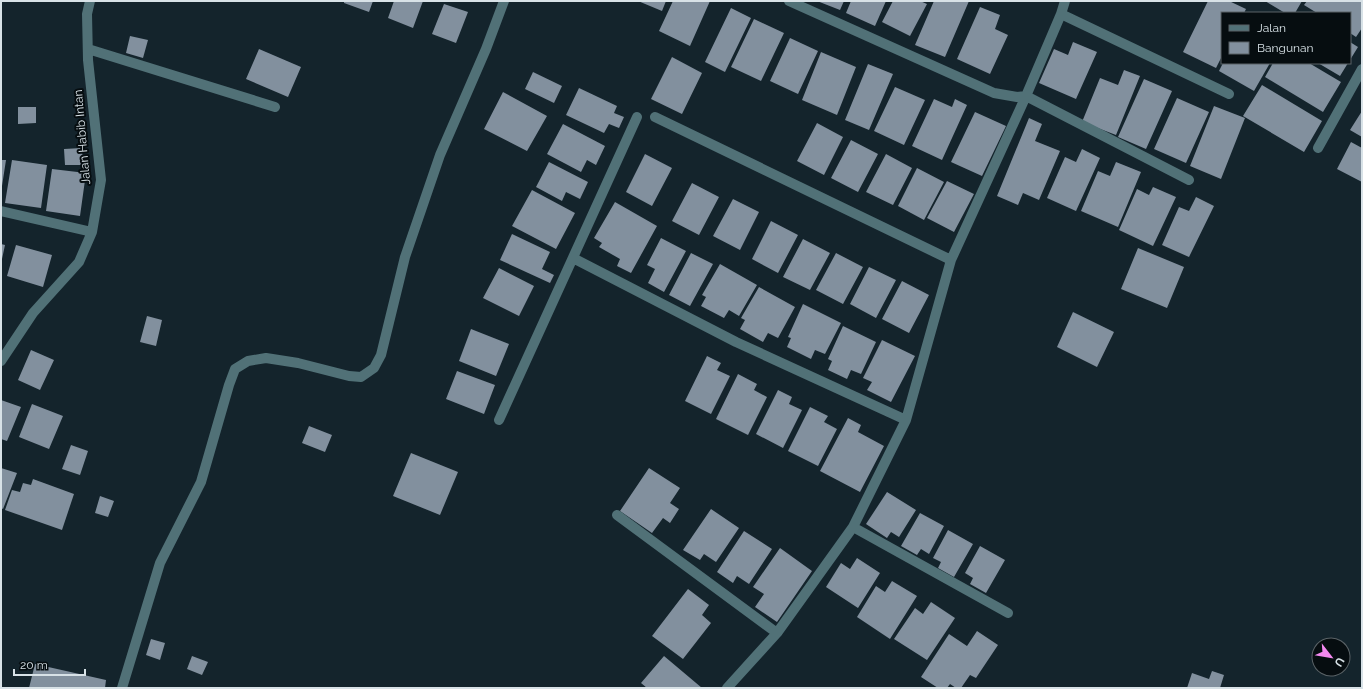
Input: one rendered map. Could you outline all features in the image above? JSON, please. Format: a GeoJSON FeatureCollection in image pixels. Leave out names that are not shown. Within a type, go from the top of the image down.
{"type":"FeatureCollection","features":[{"type":"Feature","properties":{"kind":"street","name":"Jalan Habib Intan"},"geometry":{"type":"LineString","coordinates":[[1,361],[33,314],[79,262],[92,232],[101,180],[88,49],[87,14],[90,1]]}},
{"type":"Feature","properties":{"kind":"street"},"geometry":{"type":"LineString","coordinates":[[122,688],[160,563],[201,482],[235,369],[248,360],[266,358],[298,363],[349,376],[361,377],[374,368],[382,355],[405,257],[440,155],[486,49],[504,1]]}},
{"type":"Feature","properties":{"kind":"street"},"geometry":{"type":"LineString","coordinates":[[789,1],[994,93],[1018,97],[1026,96],[1189,180]]}},
{"type":"Feature","properties":{"kind":"street"},"geometry":{"type":"LineString","coordinates":[[727,688],[777,633],[853,527],[906,420],[951,260],[1026,96],[1061,14],[1065,1]]}},
{"type":"Feature","properties":{"kind":"street"},"geometry":{"type":"LineString","coordinates":[[1061,14],[1229,94]]}},
{"type":"Feature","properties":{"kind":"street"},"geometry":{"type":"LineString","coordinates":[[88,49],[275,107]]}},
{"type":"Feature","properties":{"kind":"street"},"geometry":{"type":"LineString","coordinates":[[1318,148],[1362,69]]}},
{"type":"Feature","properties":{"kind":"street"},"geometry":{"type":"LineString","coordinates":[[499,420],[637,117]]}},
{"type":"Feature","properties":{"kind":"street"},"geometry":{"type":"LineString","coordinates":[[655,117],[951,260]]}},
{"type":"Feature","properties":{"kind":"street"},"geometry":{"type":"LineString","coordinates":[[1,211],[92,232]]}},
{"type":"Feature","properties":{"kind":"street"},"geometry":{"type":"LineString","coordinates":[[572,258],[736,342],[906,420]]}},
{"type":"Feature","properties":{"kind":"street"},"geometry":{"type":"LineString","coordinates":[[617,515],[777,633]]}},
{"type":"Feature","properties":{"kind":"street"},"geometry":{"type":"LineString","coordinates":[[853,527],[1008,613]]}},
{"type":"Feature","properties":{"kind":"building"},"geometry":{"type":"Polygon","coordinates":[[[344,1],[373,1],[369,12],[344,3],[344,1]]]}},
{"type":"Feature","properties":{"kind":"building"},"geometry":{"type":"Polygon","coordinates":[[[394,1],[423,1],[413,28],[388,18],[394,1]]]}},
{"type":"Feature","properties":{"kind":"building"},"geometry":{"type":"Polygon","coordinates":[[[638,1],[666,1],[662,11],[638,1]]]}},
{"type":"Feature","properties":{"kind":"building"},"geometry":{"type":"Polygon","coordinates":[[[673,1],[710,1],[690,46],[659,31],[673,1]]]}},
{"type":"Feature","properties":{"kind":"building"},"geometry":{"type":"Polygon","coordinates":[[[817,1],[844,1],[840,10],[817,1]]]}},
{"type":"Feature","properties":{"kind":"building"},"geometry":{"type":"Polygon","coordinates":[[[851,1],[886,1],[875,26],[846,13],[851,1]]]}},
{"type":"Feature","properties":{"kind":"building"},"geometry":{"type":"Polygon","coordinates":[[[893,1],[920,1],[927,4],[910,36],[882,22],[893,1]]]}},
{"type":"Feature","properties":{"kind":"building"},"geometry":{"type":"Polygon","coordinates":[[[934,1],[969,1],[945,57],[915,45],[934,1]]]}},
{"type":"Feature","properties":{"kind":"building"},"geometry":{"type":"Polygon","coordinates":[[[1208,1],[1229,1],[1246,9],[1244,12],[1221,12],[1221,58],[1216,68],[1183,52],[1208,1]]]}},
{"type":"Feature","properties":{"kind":"building"},"geometry":{"type":"Polygon","coordinates":[[[1265,1],[1302,1],[1296,12],[1283,12],[1265,1]]]}},
{"type":"Feature","properties":{"kind":"building"},"geometry":{"type":"Polygon","coordinates":[[[1307,1],[1362,1],[1362,28],[1356,37],[1351,34],[1351,12],[1315,12],[1304,5],[1307,1]]]}},
{"type":"Feature","properties":{"kind":"building"},"geometry":{"type":"Polygon","coordinates":[[[444,4],[468,12],[456,43],[432,34],[444,4]]]}},
{"type":"Feature","properties":{"kind":"building"},"geometry":{"type":"Polygon","coordinates":[[[980,7],[1000,15],[995,29],[1008,35],[990,74],[957,59],[980,7]]]}},
{"type":"Feature","properties":{"kind":"building"},"geometry":{"type":"Polygon","coordinates":[[[731,8],[751,18],[725,72],[705,62],[731,8]]]}},
{"type":"Feature","properties":{"kind":"building"},"geometry":{"type":"Polygon","coordinates":[[[754,19],[784,33],[761,81],[731,67],[754,19]]]}},
{"type":"Feature","properties":{"kind":"building"},"geometry":{"type":"Polygon","coordinates":[[[130,36],[148,40],[143,58],[126,53],[130,36]]]}},
{"type":"Feature","properties":{"kind":"building"},"geometry":{"type":"Polygon","coordinates":[[[790,38],[818,51],[798,94],[770,81],[790,38]]]}},
{"type":"Feature","properties":{"kind":"building"},"geometry":{"type":"Polygon","coordinates":[[[1073,42],[1097,52],[1076,99],[1039,83],[1054,49],[1068,55],[1073,42]]]}},
{"type":"Feature","properties":{"kind":"building"},"geometry":{"type":"Polygon","coordinates":[[[1351,43],[1358,47],[1351,58],[1351,43]]]}},
{"type":"Feature","properties":{"kind":"building"},"geometry":{"type":"Polygon","coordinates":[[[259,49],[301,67],[288,97],[246,79],[259,49]]]}},
{"type":"Feature","properties":{"kind":"building"},"geometry":{"type":"Polygon","coordinates":[[[821,52],[856,67],[837,115],[802,100],[821,52]]]}},
{"type":"Feature","properties":{"kind":"building"},"geometry":{"type":"Polygon","coordinates":[[[672,57],[702,73],[682,114],[651,99],[672,57]]]}},
{"type":"Feature","properties":{"kind":"building"},"geometry":{"type":"Polygon","coordinates":[[[868,64],[893,74],[869,130],[845,120],[868,64]]]}},
{"type":"Feature","properties":{"kind":"building"},"geometry":{"type":"Polygon","coordinates":[[[1222,64],[1269,64],[1254,91],[1219,71],[1222,64]]]}},
{"type":"Feature","properties":{"kind":"building"},"geometry":{"type":"Polygon","coordinates":[[[1272,64],[1311,64],[1341,82],[1323,112],[1265,77],[1272,64]]]}},
{"type":"Feature","properties":{"kind":"building"},"geometry":{"type":"Polygon","coordinates":[[[1320,64],[1347,64],[1340,76],[1320,64]]]}},
{"type":"Feature","properties":{"kind":"building"},"geometry":{"type":"Polygon","coordinates":[[[1124,70],[1140,76],[1116,135],[1082,122],[1100,78],[1118,85],[1124,70]]]}},
{"type":"Feature","properties":{"kind":"building"},"geometry":{"type":"Polygon","coordinates":[[[533,72],[562,86],[554,103],[525,89],[533,72]]]}},
{"type":"Feature","properties":{"kind":"building"},"geometry":{"type":"Polygon","coordinates":[[[1144,79],[1172,91],[1146,149],[1118,137],[1144,79]]]}},
{"type":"Feature","properties":{"kind":"building"},"geometry":{"type":"Polygon","coordinates":[[[1262,85],[1322,121],[1304,152],[1243,116],[1262,85]]]}},
{"type":"Feature","properties":{"kind":"building"},"geometry":{"type":"Polygon","coordinates":[[[895,87],[925,100],[904,145],[874,131],[895,87]]]}},
{"type":"Feature","properties":{"kind":"building"},"geometry":{"type":"Polygon","coordinates":[[[579,88],[617,106],[614,113],[624,117],[619,128],[609,124],[604,133],[566,115],[579,88]]]}},
{"type":"Feature","properties":{"kind":"building"},"geometry":{"type":"Polygon","coordinates":[[[503,92],[547,116],[527,151],[484,129],[503,92]]]}},
{"type":"Feature","properties":{"kind":"building"},"geometry":{"type":"Polygon","coordinates":[[[1177,98],[1209,112],[1186,163],[1154,149],[1177,98]]]}},
{"type":"Feature","properties":{"kind":"building"},"geometry":{"type":"Polygon","coordinates":[[[934,99],[952,107],[955,99],[967,105],[942,160],[912,146],[934,99]]]}},
{"type":"Feature","properties":{"kind":"building"},"geometry":{"type":"Polygon","coordinates":[[[1214,106],[1245,118],[1221,179],[1190,166],[1214,106]]]}},
{"type":"Feature","properties":{"kind":"building"},"geometry":{"type":"Polygon","coordinates":[[[18,107],[36,107],[36,123],[18,124],[18,107]]]}},
{"type":"Feature","properties":{"kind":"building"},"geometry":{"type":"Polygon","coordinates":[[[1362,111],[1362,137],[1350,130],[1362,111]]]}},
{"type":"Feature","properties":{"kind":"building"},"geometry":{"type":"Polygon","coordinates":[[[975,112],[1006,126],[982,176],[951,162],[975,112]]]}},
{"type":"Feature","properties":{"kind":"building"},"geometry":{"type":"Polygon","coordinates":[[[1029,118],[1042,124],[1035,141],[1060,151],[1039,200],[1023,193],[1018,205],[997,196],[1029,118]]]}},
{"type":"Feature","properties":{"kind":"building"},"geometry":{"type":"Polygon","coordinates":[[[817,123],[843,137],[824,175],[797,161],[817,123]]]}},
{"type":"Feature","properties":{"kind":"building"},"geometry":{"type":"Polygon","coordinates":[[[563,124],[605,146],[596,165],[587,160],[581,172],[547,154],[563,124]]]}},
{"type":"Feature","properties":{"kind":"building"},"geometry":{"type":"Polygon","coordinates":[[[851,140],[878,154],[858,192],[831,178],[851,140]]]}},
{"type":"Feature","properties":{"kind":"building"},"geometry":{"type":"Polygon","coordinates":[[[1351,142],[1362,148],[1362,182],[1337,169],[1351,142]]]}},
{"type":"Feature","properties":{"kind":"building"},"geometry":{"type":"Polygon","coordinates":[[[82,148],[83,165],[65,165],[64,149],[82,148]]]}},
{"type":"Feature","properties":{"kind":"building"},"geometry":{"type":"Polygon","coordinates":[[[1082,149],[1100,158],[1076,211],[1047,198],[1065,157],[1076,162],[1082,149]]]}},
{"type":"Feature","properties":{"kind":"building"},"geometry":{"type":"Polygon","coordinates":[[[645,154],[672,168],[652,206],[626,192],[645,154]]]}},
{"type":"Feature","properties":{"kind":"building"},"geometry":{"type":"Polygon","coordinates":[[[886,154],[912,168],[893,205],[866,192],[886,154]]]}},
{"type":"Feature","properties":{"kind":"building"},"geometry":{"type":"Polygon","coordinates":[[[1,160],[6,160],[2,186],[1,186],[1,160]]]}},
{"type":"Feature","properties":{"kind":"building"},"geometry":{"type":"Polygon","coordinates":[[[12,160],[47,165],[41,208],[5,203],[12,160]]]}},
{"type":"Feature","properties":{"kind":"building"},"geometry":{"type":"Polygon","coordinates":[[[549,162],[588,182],[580,199],[566,192],[562,201],[536,187],[549,162]]]}},
{"type":"Feature","properties":{"kind":"building"},"geometry":{"type":"Polygon","coordinates":[[[1116,162],[1141,172],[1118,227],[1081,211],[1098,171],[1110,176],[1116,162]]]}},
{"type":"Feature","properties":{"kind":"building"},"geometry":{"type":"Polygon","coordinates":[[[917,168],[944,182],[924,220],[898,206],[917,168]]]}},
{"type":"Feature","properties":{"kind":"building"},"geometry":{"type":"Polygon","coordinates":[[[52,169],[86,173],[80,216],[46,211],[52,169]]]}},
{"type":"Feature","properties":{"kind":"building"},"geometry":{"type":"Polygon","coordinates":[[[947,181],[974,194],[954,232],[927,218],[947,181]]]}},
{"type":"Feature","properties":{"kind":"building"},"geometry":{"type":"Polygon","coordinates":[[[692,183],[719,197],[699,235],[672,221],[692,183]]]}},
{"type":"Feature","properties":{"kind":"building"},"geometry":{"type":"Polygon","coordinates":[[[1153,187],[1176,197],[1153,246],[1119,230],[1137,189],[1149,195],[1153,187]]]}},
{"type":"Feature","properties":{"kind":"building"},"geometry":{"type":"Polygon","coordinates":[[[532,190],[575,213],[556,249],[512,226],[532,190]]]}},
{"type":"Feature","properties":{"kind":"building"},"geometry":{"type":"Polygon","coordinates":[[[1196,197],[1214,206],[1189,257],[1162,245],[1179,207],[1189,211],[1196,197]]]}},
{"type":"Feature","properties":{"kind":"building"},"geometry":{"type":"Polygon","coordinates":[[[733,199],[759,212],[740,250],[713,236],[733,199]]]}},
{"type":"Feature","properties":{"kind":"building"},"geometry":{"type":"Polygon","coordinates":[[[615,202],[657,226],[631,273],[617,266],[620,259],[599,247],[602,243],[594,238],[615,202]]]}},
{"type":"Feature","properties":{"kind":"building"},"geometry":{"type":"Polygon","coordinates":[[[771,221],[798,235],[778,273],[752,259],[771,221]]]}},
{"type":"Feature","properties":{"kind":"building"},"geometry":{"type":"Polygon","coordinates":[[[512,234],[550,252],[542,269],[554,275],[550,283],[500,260],[512,234]]]}},
{"type":"Feature","properties":{"kind":"building"},"geometry":{"type":"Polygon","coordinates":[[[661,238],[686,251],[664,292],[648,283],[655,269],[647,265],[661,238]]]}},
{"type":"Feature","properties":{"kind":"building"},"geometry":{"type":"Polygon","coordinates":[[[803,239],[830,253],[810,290],[783,277],[803,239]]]}},
{"type":"Feature","properties":{"kind":"building"},"geometry":{"type":"Polygon","coordinates":[[[1,244],[5,245],[2,259],[1,258],[1,244]]]}},
{"type":"Feature","properties":{"kind":"building"},"geometry":{"type":"Polygon","coordinates":[[[16,245],[52,255],[43,287],[7,276],[16,245]]]}},
{"type":"Feature","properties":{"kind":"building"},"geometry":{"type":"Polygon","coordinates":[[[1138,248],[1184,267],[1167,308],[1121,289],[1138,248]]]}},
{"type":"Feature","properties":{"kind":"building"},"geometry":{"type":"Polygon","coordinates":[[[691,253],[713,264],[690,306],[669,295],[691,253]]]}},
{"type":"Feature","properties":{"kind":"building"},"geometry":{"type":"Polygon","coordinates":[[[836,253],[863,267],[843,304],[816,290],[836,253]]]}},
{"type":"Feature","properties":{"kind":"building"},"geometry":{"type":"Polygon","coordinates":[[[720,264],[757,285],[739,316],[729,310],[724,318],[701,306],[706,297],[702,295],[720,264]]]}},
{"type":"Feature","properties":{"kind":"building"},"geometry":{"type":"Polygon","coordinates":[[[869,267],[896,280],[876,318],[850,304],[869,267]]]}},
{"type":"Feature","properties":{"kind":"building"},"geometry":{"type":"Polygon","coordinates":[[[499,268],[534,286],[519,316],[483,298],[499,268]]]}},
{"type":"Feature","properties":{"kind":"building"},"geometry":{"type":"Polygon","coordinates":[[[902,281],[929,295],[909,333],[882,319],[902,281]]]}},
{"type":"Feature","properties":{"kind":"building"},"geometry":{"type":"Polygon","coordinates":[[[759,287],[795,307],[778,338],[768,333],[763,342],[740,329],[745,320],[741,318],[759,287]]]}},
{"type":"Feature","properties":{"kind":"building"},"geometry":{"type":"Polygon","coordinates":[[[803,304],[841,323],[825,354],[815,350],[811,359],[787,347],[791,338],[788,337],[803,304]]]}},
{"type":"Feature","properties":{"kind":"building"},"geometry":{"type":"Polygon","coordinates":[[[1073,312],[1114,332],[1097,367],[1057,347],[1073,312]]]}},
{"type":"Feature","properties":{"kind":"building"},"geometry":{"type":"Polygon","coordinates":[[[147,316],[162,320],[156,346],[140,342],[147,316]]]}},
{"type":"Feature","properties":{"kind":"building"},"geometry":{"type":"Polygon","coordinates":[[[843,326],[876,342],[861,374],[851,370],[847,379],[828,370],[832,361],[828,359],[843,326]]]}},
{"type":"Feature","properties":{"kind":"building"},"geometry":{"type":"Polygon","coordinates":[[[471,329],[509,344],[496,376],[459,361],[471,329]]]}},
{"type":"Feature","properties":{"kind":"building"},"geometry":{"type":"Polygon","coordinates":[[[882,340],[915,356],[891,402],[867,390],[872,382],[863,378],[882,340]]]}},
{"type":"Feature","properties":{"kind":"building"},"geometry":{"type":"Polygon","coordinates":[[[31,350],[54,360],[40,390],[18,380],[31,350]]]}},
{"type":"Feature","properties":{"kind":"building"},"geometry":{"type":"Polygon","coordinates":[[[707,356],[721,363],[717,370],[730,376],[711,414],[685,401],[707,356]]]}},
{"type":"Feature","properties":{"kind":"building"},"geometry":{"type":"Polygon","coordinates":[[[457,371],[495,385],[484,414],[446,399],[457,371]]]}},
{"type":"Feature","properties":{"kind":"building"},"geometry":{"type":"Polygon","coordinates":[[[738,374],[757,384],[754,390],[767,397],[748,435],[716,419],[738,374]]]}},
{"type":"Feature","properties":{"kind":"building"},"geometry":{"type":"Polygon","coordinates":[[[778,390],[792,397],[789,404],[802,410],[783,448],[756,434],[778,390]]]}},
{"type":"Feature","properties":{"kind":"building"},"geometry":{"type":"Polygon","coordinates":[[[1,400],[21,407],[7,441],[1,439],[1,400]]]}},
{"type":"Feature","properties":{"kind":"building"},"geometry":{"type":"Polygon","coordinates":[[[32,404],[63,416],[49,449],[19,437],[32,404]]]}},
{"type":"Feature","properties":{"kind":"building"},"geometry":{"type":"Polygon","coordinates":[[[810,407],[828,416],[824,422],[837,429],[818,466],[788,451],[810,407]]]}},
{"type":"Feature","properties":{"kind":"building"},"geometry":{"type":"Polygon","coordinates":[[[848,418],[861,425],[858,432],[884,446],[860,492],[820,471],[848,418]]]}},
{"type":"Feature","properties":{"kind":"building"},"geometry":{"type":"Polygon","coordinates":[[[309,426],[332,435],[325,452],[302,443],[309,426]]]}},
{"type":"Feature","properties":{"kind":"building"},"geometry":{"type":"Polygon","coordinates":[[[71,445],[88,451],[80,475],[62,469],[71,445]]]}},
{"type":"Feature","properties":{"kind":"building"},"geometry":{"type":"Polygon","coordinates":[[[411,453],[458,472],[440,515],[393,496],[411,453]]]}},
{"type":"Feature","properties":{"kind":"building"},"geometry":{"type":"Polygon","coordinates":[[[1,468],[17,473],[3,509],[1,508],[1,468]]]}},
{"type":"Feature","properties":{"kind":"building"},"geometry":{"type":"Polygon","coordinates":[[[649,468],[680,488],[670,503],[679,509],[670,523],[663,518],[652,533],[620,511],[649,468]]]}},
{"type":"Feature","properties":{"kind":"building"},"geometry":{"type":"Polygon","coordinates":[[[33,479],[74,494],[62,530],[5,510],[12,490],[20,492],[23,483],[31,485],[33,479]]]}},
{"type":"Feature","properties":{"kind":"building"},"geometry":{"type":"Polygon","coordinates":[[[887,492],[916,510],[899,537],[891,532],[887,538],[866,524],[887,492]]]}},
{"type":"Feature","properties":{"kind":"building"},"geometry":{"type":"Polygon","coordinates":[[[100,496],[114,501],[108,517],[95,513],[100,496]]]}},
{"type":"Feature","properties":{"kind":"building"},"geometry":{"type":"Polygon","coordinates":[[[711,509],[739,528],[716,562],[704,554],[700,560],[683,550],[711,509]]]}},
{"type":"Feature","properties":{"kind":"building"},"geometry":{"type":"Polygon","coordinates":[[[920,513],[944,526],[929,554],[921,549],[917,555],[901,546],[920,513]]]}},
{"type":"Feature","properties":{"kind":"building"},"geometry":{"type":"Polygon","coordinates":[[[948,530],[973,544],[954,577],[938,568],[941,562],[933,558],[948,530]]]}},
{"type":"Feature","properties":{"kind":"building"},"geometry":{"type":"Polygon","coordinates":[[[744,531],[772,549],[749,584],[737,576],[733,583],[717,572],[744,531]]]}},
{"type":"Feature","properties":{"kind":"building"},"geometry":{"type":"Polygon","coordinates":[[[980,546],[1005,560],[986,593],[970,584],[973,578],[965,573],[980,546]]]}},
{"type":"Feature","properties":{"kind":"building"},"geometry":{"type":"Polygon","coordinates":[[[780,548],[812,571],[777,622],[755,607],[764,594],[753,587],[780,548]]]}},
{"type":"Feature","properties":{"kind":"building"},"geometry":{"type":"Polygon","coordinates":[[[857,558],[880,573],[858,608],[826,587],[841,563],[850,569],[857,558]]]}},
{"type":"Feature","properties":{"kind":"building"},"geometry":{"type":"Polygon","coordinates":[[[892,581],[917,596],[890,639],[857,617],[876,586],[885,592],[892,581]]]}},
{"type":"Feature","properties":{"kind":"building"},"geometry":{"type":"Polygon","coordinates":[[[688,589],[709,605],[702,615],[711,623],[683,659],[652,636],[688,589]]]}},
{"type":"Feature","properties":{"kind":"building"},"geometry":{"type":"Polygon","coordinates":[[[931,602],[955,618],[927,660],[894,639],[915,608],[923,614],[931,602]]]}},
{"type":"Feature","properties":{"kind":"building"},"geometry":{"type":"Polygon","coordinates":[[[977,631],[998,645],[976,678],[970,675],[961,688],[956,688],[950,684],[947,688],[938,688],[921,677],[949,634],[967,646],[977,631]]]}},
{"type":"Feature","properties":{"kind":"building"},"geometry":{"type":"Polygon","coordinates":[[[151,639],[165,643],[160,660],[146,655],[151,639]]]}},
{"type":"Feature","properties":{"kind":"building"},"geometry":{"type":"Polygon","coordinates":[[[192,656],[208,662],[202,675],[187,669],[192,656]]]}},
{"type":"Feature","properties":{"kind":"building"},"geometry":{"type":"Polygon","coordinates":[[[664,656],[702,688],[647,688],[641,683],[664,656]]]}},
{"type":"Feature","properties":{"kind":"building"},"geometry":{"type":"Polygon","coordinates":[[[35,664],[106,680],[105,688],[29,688],[35,664]]]}},
{"type":"Feature","properties":{"kind":"building"},"geometry":{"type":"Polygon","coordinates":[[[1212,671],[1224,675],[1220,688],[1187,688],[1192,673],[1209,679],[1212,671]]]}}]}
